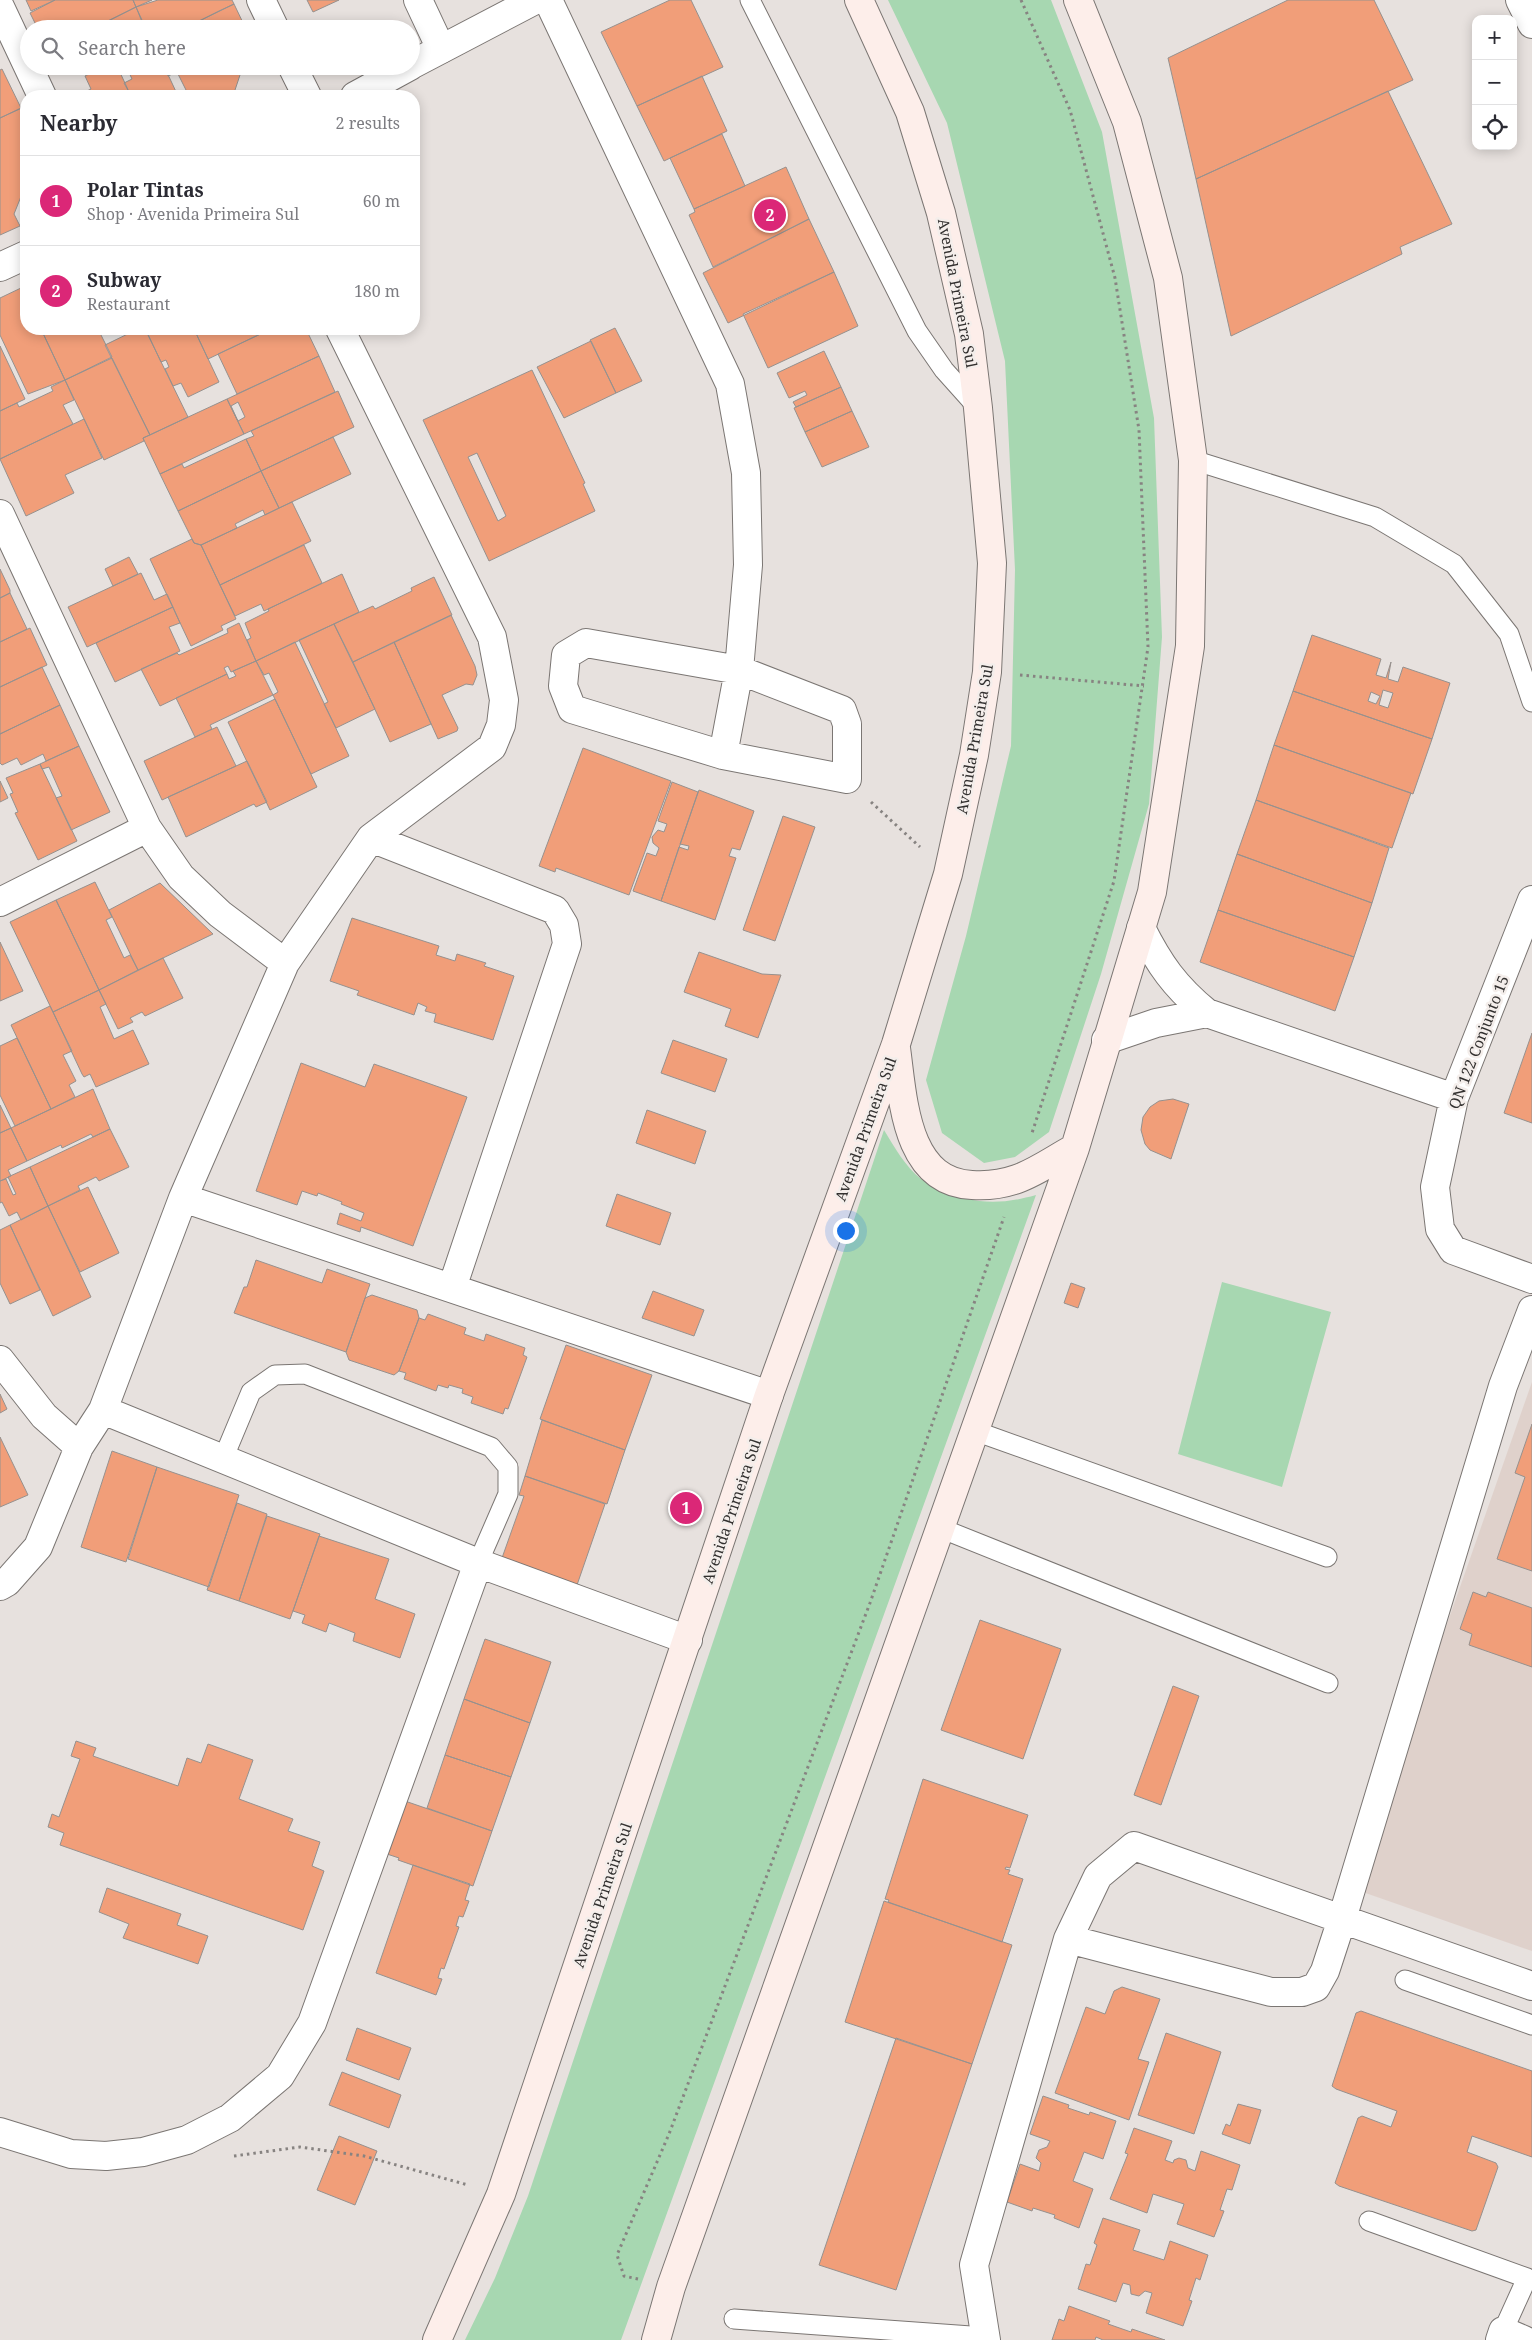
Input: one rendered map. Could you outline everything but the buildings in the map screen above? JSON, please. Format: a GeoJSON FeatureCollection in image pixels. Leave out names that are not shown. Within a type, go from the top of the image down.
{"type":"FeatureCollection","features":[{"type":"Feature","properties":{"kind":"main road","name":"Avenida Primeira Sul"},"geometry":{"type":"LineString","coordinates":[[437,2340],[502,2194],[769,1395],[896,1044],[948,874],[974,755],[987,672],[992,563],[978,408],[969,334],[942,213],[910,112],[859,0]]}},
{"type":"Feature","properties":{"kind":"main road"},"geometry":{"type":"LineString","coordinates":[[656,2340],[671,2287],[1075,1148],[1152,892],[1190,646],[1193,460],[1168,278],[1127,122],[1078,0]]}},
{"type":"Feature","properties":{"kind":"main road"},"geometry":{"type":"LineString","coordinates":[[896,1044],[905,1113],[917,1149],[930,1167],[946,1179],[964,1185],[988,1186],[1017,1179],[1075,1148]]}},
{"type":"Feature","properties":{"kind":"street"},"geometry":{"type":"LineString","coordinates":[[261,0],[271,20]]}},
{"type":"Feature","properties":{"kind":"street"},"geometry":{"type":"LineString","coordinates":[[418,0],[441,49]]}},
{"type":"Feature","properties":{"kind":"street"},"geometry":{"type":"LineString","coordinates":[[420,61],[535,0]]}},
{"type":"Feature","properties":{"kind":"street"},"geometry":{"type":"LineString","coordinates":[[548,0],[730,384],[746,473],[748,565],[739,670],[723,755]]}},
{"type":"Feature","properties":{"kind":"street"},"geometry":{"type":"LineString","coordinates":[[1520,0],[1532,24]]}},
{"type":"Feature","properties":{"kind":"street"},"geometry":{"type":"LineString","coordinates":[[0,7],[20,49]]}},
{"type":"Feature","properties":{"kind":"street"},"geometry":{"type":"LineString","coordinates":[[32,75],[39,90]]}},
{"type":"Feature","properties":{"kind":"street"},"geometry":{"type":"LineString","coordinates":[[296,75],[304,90]]}},
{"type":"Feature","properties":{"kind":"street"},"geometry":{"type":"LineString","coordinates":[[366,90],[394,75]]}},
{"type":"Feature","properties":{"kind":"street"},"geometry":{"type":"LineString","coordinates":[[0,267],[20,258]]}},
{"type":"Feature","properties":{"kind":"street"},"geometry":{"type":"LineString","coordinates":[[0,1586],[7,1582],[38,1547],[79,1447],[103,1410],[183,1198],[285,964],[372,838],[492,748],[501,725],[504,700],[492,637],[343,335]]}},
{"type":"Feature","properties":{"kind":"street"},"geometry":{"type":"LineString","coordinates":[[0,514],[147,828],[181,878],[220,914],[285,964]]}},
{"type":"Feature","properties":{"kind":"street"},"geometry":{"type":"LineString","coordinates":[[586,643],[739,670],[842,710],[847,724],[847,779],[723,755],[572,710],[563,686],[566,655],[586,643]]}},
{"type":"Feature","properties":{"kind":"street"},"geometry":{"type":"LineString","coordinates":[[0,902],[147,828]]}},
{"type":"Feature","properties":{"kind":"street"},"geometry":{"type":"LineString","coordinates":[[372,838],[555,910],[564,926],[566,944],[452,1288]]}},
{"type":"Feature","properties":{"kind":"street","name":"QN 122 Conjunto 15"},"geometry":{"type":"LineString","coordinates":[[1532,900],[1454,1098],[1434,1187],[1440,1229],[1453,1250],[1532,1279]]}},
{"type":"Feature","properties":{"kind":"street"},"geometry":{"type":"LineString","coordinates":[[1141,928],[1165,972],[1185,995],[1207,1012],[1454,1098]]}},
{"type":"Feature","properties":{"kind":"street"},"geometry":{"type":"LineString","coordinates":[[1106,1040],[1156,1023],[1207,1012]]}},
{"type":"Feature","properties":{"kind":"street"},"geometry":{"type":"LineString","coordinates":[[183,1198],[769,1395]]}},
{"type":"Feature","properties":{"kind":"street"},"geometry":{"type":"LineString","coordinates":[[1068,1939],[1271,1992],[1302,1992],[1316,1987],[1325,1971],[1342,1919],[1500,1396],[1532,1310]]}},
{"type":"Feature","properties":{"kind":"street"},"geometry":{"type":"LineString","coordinates":[[0,1360],[44,1416],[79,1447]]}},
{"type":"Feature","properties":{"kind":"street"},"geometry":{"type":"LineString","coordinates":[[103,1410],[478,1563],[688,1640]]}},
{"type":"Feature","properties":{"kind":"street"},"geometry":{"type":"LineString","coordinates":[[0,2132],[71,2154],[106,2156],[143,2152],[187,2140],[230,2118],[280,2076],[312,2023],[478,1563]]}},
{"type":"Feature","properties":{"kind":"street"},"geometry":{"type":"LineString","coordinates":[[986,2338],[974,2265],[1068,1939],[1098,1876],[1134,1846],[1532,1986]]}},
{"type":"Feature","properties":{"kind":"lane"},"geometry":{"type":"LineString","coordinates":[[750,0],[917,331],[944,370],[978,408]]}},
{"type":"Feature","properties":{"kind":"lane"},"geometry":{"type":"LineString","coordinates":[[1193,460],[1374,517],[1454,564],[1509,634],[1532,702]]}},
{"type":"Feature","properties":{"kind":"lane"},"geometry":{"type":"LineString","coordinates":[[223,1459],[251,1392],[275,1375],[305,1374],[491,1447],[508,1468],[508,1494],[478,1563]]}},
{"type":"Feature","properties":{"kind":"lane"},"geometry":{"type":"LineString","coordinates":[[975,1430],[1327,1557]]}},
{"type":"Feature","properties":{"kind":"lane"},"geometry":{"type":"LineString","coordinates":[[940,1528],[1328,1683]]}},
{"type":"Feature","properties":{"kind":"lane"},"geometry":{"type":"LineString","coordinates":[[1405,1980],[1532,2025]]}},
{"type":"Feature","properties":{"kind":"lane"},"geometry":{"type":"LineString","coordinates":[[1369,2221],[1529,2276],[1509,2337]]}},
{"type":"Feature","properties":{"kind":"lane"},"geometry":{"type":"LineString","coordinates":[[734,2319],[986,2338]]}},
{"type":"Feature","properties":{"kind":"path"},"geometry":{"type":"LineString","coordinates":[[987,672],[1184,689]]}},
{"type":"Feature","properties":{"kind":"path"},"geometry":{"type":"LineString","coordinates":[[847,779],[948,874]]}},
{"type":"Feature","properties":{"kind":"path"},"geometry":{"type":"LineString","coordinates":[[187,2140],[233,2156],[300,2147],[364,2156],[502,2194]]}},
{"type":"Feature","properties":{"kind":"shaded area"},"geometry":{"type":"Polygon","coordinates":[[[1532,1382],[1532,1951],[1354,1889],[1532,1382]]]}},
{"type":"Feature","properties":{"kind":"green space"},"geometry":{"type":"Polygon","coordinates":[[[888,0],[1051,0],[1102,132],[1154,418],[1162,637],[1149,804],[1101,974],[1049,1132],[1015,1157],[984,1163],[942,1133],[926,1080],[966,936],[1011,746],[1015,570],[1005,361],[947,123],[888,0]]]}},
{"type":"Feature","properties":{"kind":"green space"},"geometry":{"type":"Polygon","coordinates":[[[884,1130],[915,1174],[927,1183],[951,1194],[987,1202],[1010,1201],[1036,1195],[621,2340],[465,2340],[495,2278],[528,2196],[884,1130]]]}},
{"type":"Feature","properties":{"kind":"green space"},"geometry":{"type":"Polygon","coordinates":[[[1222,1282],[1331,1312],[1282,1487],[1178,1454],[1222,1282]]]}},
{"type":"Feature","properties":{"kind":"place","name":"Subway"},"geometry":{"type":"Point","coordinates":[770,215]}},
{"type":"Feature","properties":{"kind":"place","name":"Polar Tintas"},"geometry":{"type":"Point","coordinates":[686,1508]}}]}
